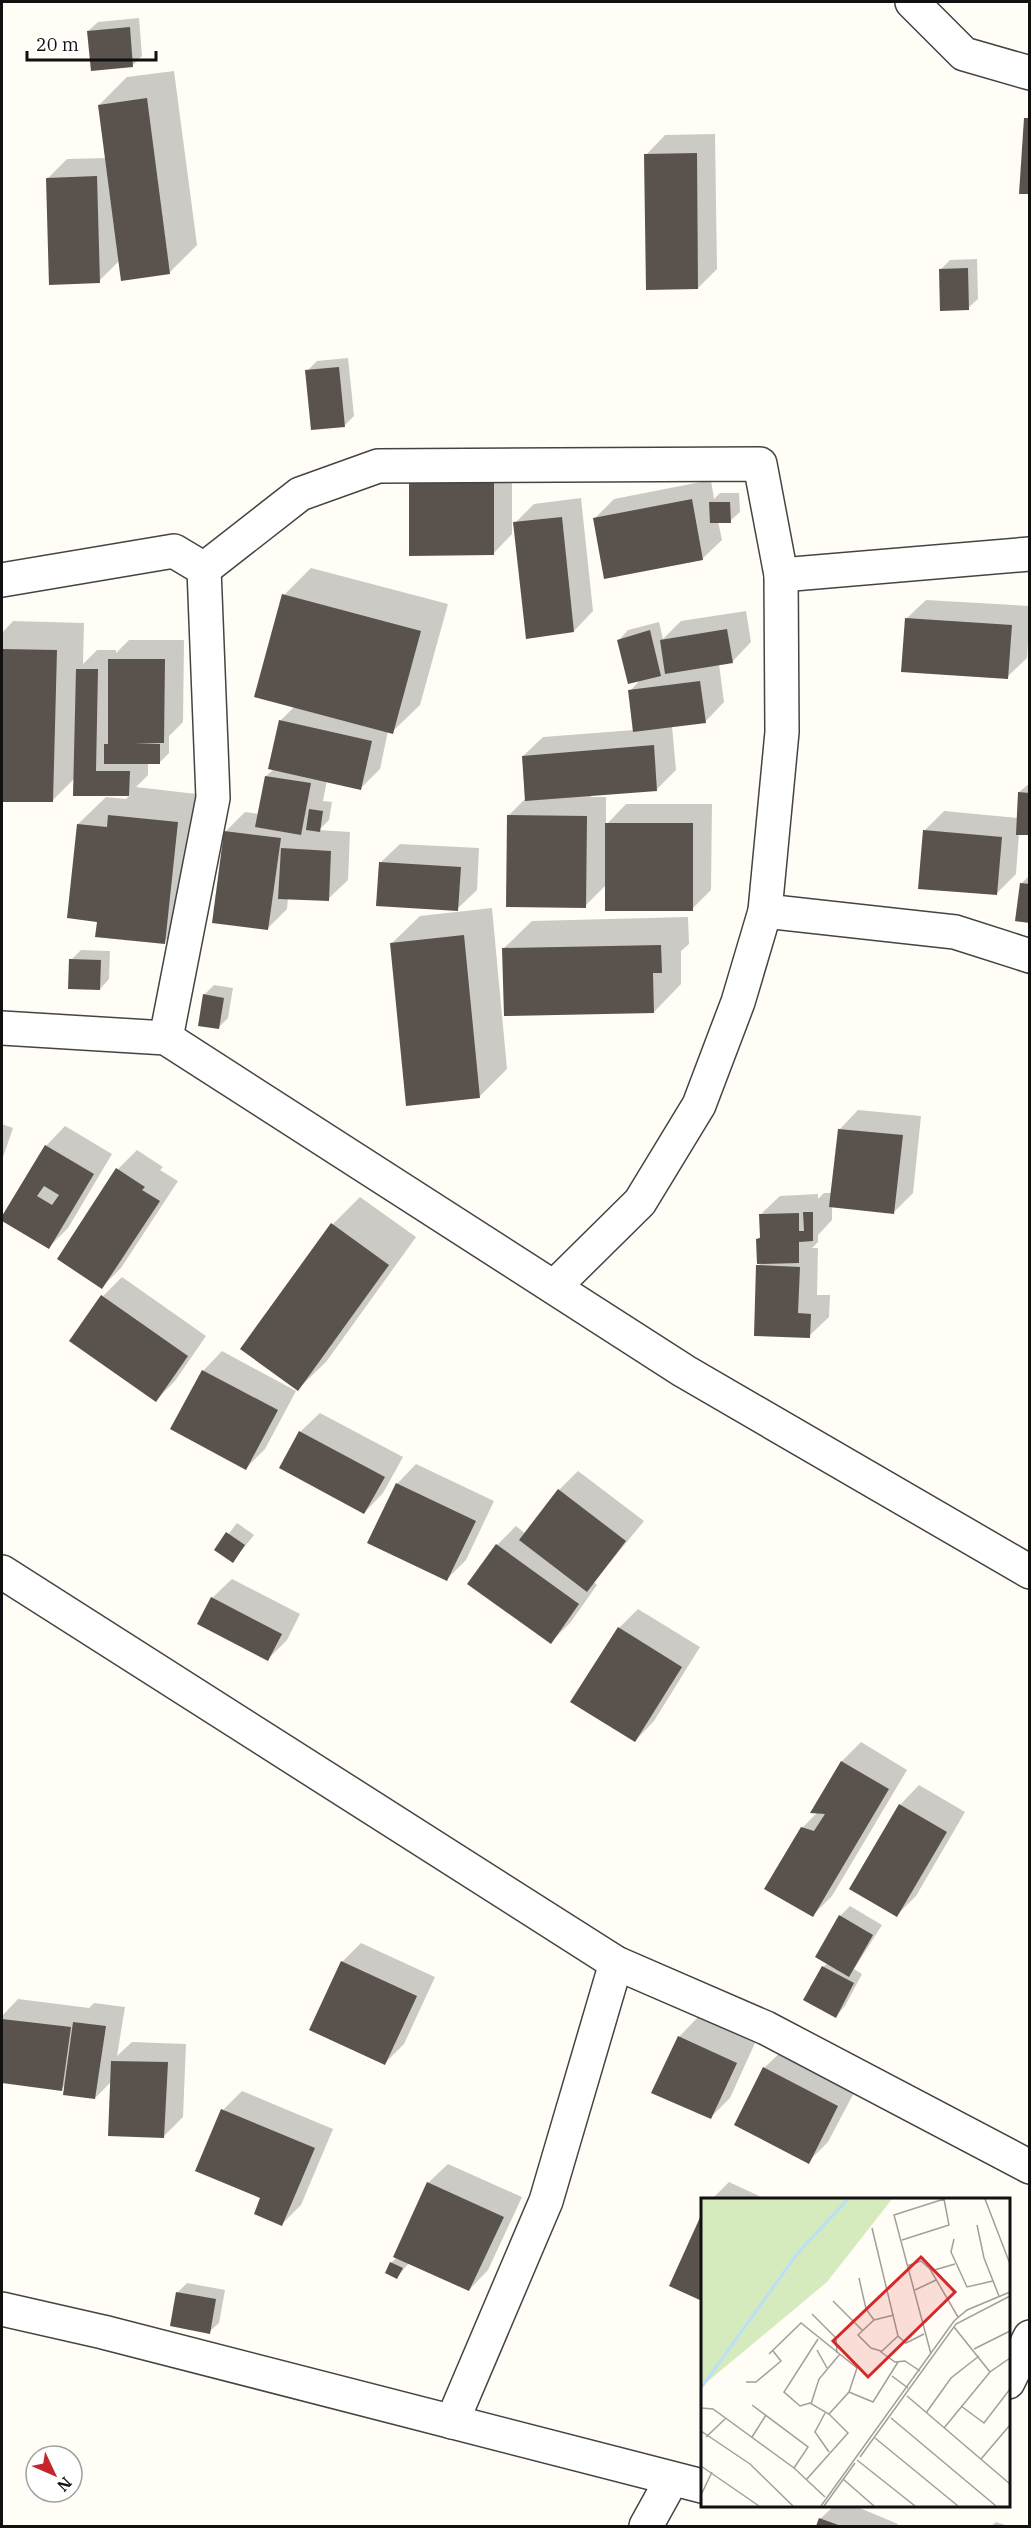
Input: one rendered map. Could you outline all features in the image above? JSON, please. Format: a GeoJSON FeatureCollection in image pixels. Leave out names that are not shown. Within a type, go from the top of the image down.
{"type":"FeatureCollection","features":[{"type":"Feature","properties":{"kind":"street"},"geometry":{"type":"LineString","coordinates":[[912,2],[964,54],[1029,73]]}},
{"type":"Feature","properties":{"kind":"street"},"geometry":{"type":"LineString","coordinates":[[204,569],[300,494],[378,466],[760,464],[781,575],[782,732],[765,911],[738,1002],[699,1105],[640,1202],[554,1287]]}},
{"type":"Feature","properties":{"kind":"street"},"geometry":{"type":"LineString","coordinates":[[2,580],[174,550],[204,569]]}},
{"type":"Feature","properties":{"kind":"street"},"geometry":{"type":"LineString","coordinates":[[781,575],[1029,554]]}},
{"type":"Feature","properties":{"kind":"street"},"geometry":{"type":"LineString","coordinates":[[166,1038],[213,798],[204,569]]}},
{"type":"Feature","properties":{"kind":"street"},"geometry":{"type":"LineString","coordinates":[[765,911],[955,932],[1029,956]]}},
{"type":"Feature","properties":{"kind":"street"},"geometry":{"type":"LineString","coordinates":[[2,1028],[166,1038],[684,1371],[1029,1572]]}},
{"type":"Feature","properties":{"kind":"street"},"geometry":{"type":"LineString","coordinates":[[2,1572],[616,1963],[766,2028],[1029,2167]]}},
{"type":"Feature","properties":{"kind":"street"},"geometry":{"type":"LineString","coordinates":[[452,2422],[546,2201],[616,1963]]}},
{"type":"Feature","properties":{"kind":"street"},"geometry":{"type":"LineString","coordinates":[[2,2309],[103,2332],[687,2483],[646,2526]]}},
{"type":"Feature","properties":{"kind":"street"},"geometry":{"type":"LineString","coordinates":[[1010,2378],[1029,2337]]}},
{"type":"Feature","properties":{"kind":"building"},"geometry":{"type":"Polygon","coordinates":[[[130,27],[133,67],[91,71],[87,31],[130,27]]]}},
{"type":"Feature","properties":{"kind":"building"},"geometry":{"type":"Polygon","coordinates":[[[147,98],[170,274],[121,281],[98,105],[147,98]]]}},
{"type":"Feature","properties":{"kind":"building"},"geometry":{"type":"Polygon","coordinates":[[[1024,118],[1030,118],[1030,194],[1019,194],[1024,118]]]}},
{"type":"Feature","properties":{"kind":"building"},"geometry":{"type":"Polygon","coordinates":[[[697,153],[698,289],[646,290],[644,154],[697,153]]]}},
{"type":"Feature","properties":{"kind":"building"},"geometry":{"type":"Polygon","coordinates":[[[97,176],[100,283],[49,285],[46,178],[97,176]]]}},
{"type":"Feature","properties":{"kind":"building"},"geometry":{"type":"Polygon","coordinates":[[[968,268],[969,310],[940,311],[939,269],[968,268]]]}},
{"type":"Feature","properties":{"kind":"building"},"geometry":{"type":"Polygon","coordinates":[[[339,367],[345,427],[311,430],[305,370],[339,367]]]}},
{"type":"Feature","properties":{"kind":"building"},"geometry":{"type":"Polygon","coordinates":[[[409,478],[494,478],[494,555],[409,556],[409,478]]]}},
{"type":"Feature","properties":{"kind":"building"},"geometry":{"type":"Polygon","coordinates":[[[692,499],[703,560],[604,579],[593,518],[692,499]]]}},
{"type":"Feature","properties":{"kind":"building"},"geometry":{"type":"Polygon","coordinates":[[[709,502],[730,502],[731,523],[710,523],[709,502]]]}},
{"type":"Feature","properties":{"kind":"building"},"geometry":{"type":"Polygon","coordinates":[[[562,517],[574,632],[526,639],[513,522],[562,517]]]}},
{"type":"Feature","properties":{"kind":"building"},"geometry":{"type":"Polygon","coordinates":[[[282,594],[421,631],[393,734],[254,697],[282,594]]]}},
{"type":"Feature","properties":{"kind":"building"},"geometry":{"type":"Polygon","coordinates":[[[905,618],[1012,625],[1008,679],[901,672],[905,618]]]}},
{"type":"Feature","properties":{"kind":"building"},"geometry":{"type":"Polygon","coordinates":[[[727,629],[733,663],[665,674],[660,640],[727,629]]]}},
{"type":"Feature","properties":{"kind":"building"},"geometry":{"type":"Polygon","coordinates":[[[650,630],[661,676],[628,684],[617,640],[650,630]]]}},
{"type":"Feature","properties":{"kind":"building"},"geometry":{"type":"Polygon","coordinates":[[[2,649],[57,650],[53,802],[2,802],[2,649]]]}},
{"type":"Feature","properties":{"kind":"building"},"geometry":{"type":"Polygon","coordinates":[[[108,659],[165,659],[164,743],[134,743],[160,744],[160,764],[104,764],[104,744],[108,744],[108,659]]]}},
{"type":"Feature","properties":{"kind":"building"},"geometry":{"type":"Polygon","coordinates":[[[76,669],[98,669],[96,771],[130,771],[129,796],[73,796],[76,669]]]}},
{"type":"Feature","properties":{"kind":"building"},"geometry":{"type":"Polygon","coordinates":[[[700,681],[706,723],[633,732],[628,690],[700,681]]]}},
{"type":"Feature","properties":{"kind":"building"},"geometry":{"type":"Polygon","coordinates":[[[279,720],[372,741],[361,790],[268,769],[279,720]]]}},
{"type":"Feature","properties":{"kind":"building"},"geometry":{"type":"Polygon","coordinates":[[[654,745],[657,791],[525,801],[522,756],[654,745]]]}},
{"type":"Feature","properties":{"kind":"building"},"geometry":{"type":"Polygon","coordinates":[[[265,776],[311,783],[301,835],[255,827],[265,776]]]}},
{"type":"Feature","properties":{"kind":"building"},"geometry":{"type":"Polygon","coordinates":[[[1018,792],[1030,793],[1030,835],[1016,835],[1018,792]]]}},
{"type":"Feature","properties":{"kind":"building"},"geometry":{"type":"Polygon","coordinates":[[[309,809],[323,811],[320,832],[306,830],[309,809]]]}},
{"type":"Feature","properties":{"kind":"building"},"geometry":{"type":"Polygon","coordinates":[[[108,815],[178,822],[165,944],[95,937],[97,922],[67,918],[77,824],[107,827],[108,815]]]}},
{"type":"Feature","properties":{"kind":"building"},"geometry":{"type":"Polygon","coordinates":[[[507,815],[587,816],[586,908],[506,907],[507,815]]]}},
{"type":"Feature","properties":{"kind":"building"},"geometry":{"type":"Polygon","coordinates":[[[605,823],[693,823],[693,911],[605,911],[605,823]]]}},
{"type":"Feature","properties":{"kind":"building"},"geometry":{"type":"Polygon","coordinates":[[[923,830],[1002,837],[997,895],[918,889],[923,830]]]}},
{"type":"Feature","properties":{"kind":"building"},"geometry":{"type":"Polygon","coordinates":[[[224,831],[281,838],[268,930],[212,923],[224,831]]]}},
{"type":"Feature","properties":{"kind":"building"},"geometry":{"type":"Polygon","coordinates":[[[281,848],[331,851],[329,901],[278,899],[281,848]]]}},
{"type":"Feature","properties":{"kind":"building"},"geometry":{"type":"Polygon","coordinates":[[[379,862],[461,867],[458,911],[376,906],[379,862]]]}},
{"type":"Feature","properties":{"kind":"building"},"geometry":{"type":"Polygon","coordinates":[[[1020,883],[1030,884],[1030,923],[1015,921],[1020,883]]]}},
{"type":"Feature","properties":{"kind":"building"},"geometry":{"type":"Polygon","coordinates":[[[464,935],[480,1098],[406,1106],[390,943],[464,935]]]}},
{"type":"Feature","properties":{"kind":"building"},"geometry":{"type":"Polygon","coordinates":[[[661,945],[662,973],[653,973],[654,1013],[504,1016],[502,948],[661,945]]]}},
{"type":"Feature","properties":{"kind":"building"},"geometry":{"type":"Polygon","coordinates":[[[69,959],[101,960],[100,990],[68,989],[69,959]]]}},
{"type":"Feature","properties":{"kind":"building"},"geometry":{"type":"Polygon","coordinates":[[[203,994],[224,998],[219,1029],[198,1026],[203,994]]]}},
{"type":"Feature","properties":{"kind":"building"},"geometry":{"type":"Polygon","coordinates":[[[838,1129],[903,1135],[894,1214],[829,1207],[838,1129]]]}},
{"type":"Feature","properties":{"kind":"building"},"geometry":{"type":"Polygon","coordinates":[[[45,1145],[94,1174],[49,1249],[2,1221],[2,1216],[45,1145]],[[44,1186],[37,1196],[52,1205],[59,1195],[44,1186]]]}},
{"type":"Feature","properties":{"kind":"building"},"geometry":{"type":"Polygon","coordinates":[[[116,1168],[145,1187],[142,1190],[160,1201],[102,1289],[57,1259],[116,1168]]]}},
{"type":"Feature","properties":{"kind":"building"},"geometry":{"type":"Polygon","coordinates":[[[803,1212],[813,1212],[813,1241],[799,1242],[799,1263],[757,1264],[756,1239],[760,1238],[759,1214],[799,1213],[799,1231],[804,1231],[803,1212]]]}},
{"type":"Feature","properties":{"kind":"building"},"geometry":{"type":"Polygon","coordinates":[[[331,1223],[389,1265],[298,1391],[240,1349],[331,1223]]]}},
{"type":"Feature","properties":{"kind":"building"},"geometry":{"type":"Polygon","coordinates":[[[756,1265],[800,1267],[798,1313],[811,1314],[810,1338],[754,1336],[756,1265]]]}},
{"type":"Feature","properties":{"kind":"building"},"geometry":{"type":"Polygon","coordinates":[[[101,1295],[188,1356],[156,1402],[69,1341],[101,1295]]]}},
{"type":"Feature","properties":{"kind":"building"},"geometry":{"type":"Polygon","coordinates":[[[202,1370],[278,1410],[246,1470],[170,1429],[202,1370]]]}},
{"type":"Feature","properties":{"kind":"building"},"geometry":{"type":"Polygon","coordinates":[[[299,1431],[385,1477],[364,1514],[279,1468],[299,1431]]]}},
{"type":"Feature","properties":{"kind":"building"},"geometry":{"type":"Polygon","coordinates":[[[396,1483],[476,1521],[447,1581],[367,1543],[396,1483]]]}},
{"type":"Feature","properties":{"kind":"building"},"geometry":{"type":"Polygon","coordinates":[[[558,1489],[626,1541],[587,1592],[519,1540],[558,1489]]]}},
{"type":"Feature","properties":{"kind":"building"},"geometry":{"type":"Polygon","coordinates":[[[226,1532],[245,1545],[233,1563],[214,1550],[226,1532]]]}},
{"type":"Feature","properties":{"kind":"building"},"geometry":{"type":"Polygon","coordinates":[[[496,1544],[579,1604],[551,1644],[467,1584],[496,1544]]]}},
{"type":"Feature","properties":{"kind":"building"},"geometry":{"type":"Polygon","coordinates":[[[211,1597],[282,1634],[268,1661],[197,1624],[211,1597]]]}},
{"type":"Feature","properties":{"kind":"building"},"geometry":{"type":"Polygon","coordinates":[[[618,1627],[682,1667],[635,1742],[570,1702],[618,1627]]]}},
{"type":"Feature","properties":{"kind":"building"},"geometry":{"type":"Polygon","coordinates":[[[841,1761],[889,1789],[813,1917],[764,1889],[801,1827],[814,1831],[825,1814],[810,1813],[841,1761]]]}},
{"type":"Feature","properties":{"kind":"building"},"geometry":{"type":"Polygon","coordinates":[[[899,1804],[947,1832],[897,1917],[849,1889],[899,1804]]]}},
{"type":"Feature","properties":{"kind":"building"},"geometry":{"type":"Polygon","coordinates":[[[839,1915],[873,1935],[849,1977],[815,1957],[839,1915]]]}},
{"type":"Feature","properties":{"kind":"building"},"geometry":{"type":"Polygon","coordinates":[[[341,1961],[417,1996],[385,2065],[309,2030],[341,1961]]]}},
{"type":"Feature","properties":{"kind":"building"},"geometry":{"type":"Polygon","coordinates":[[[822,1966],[854,1983],[836,2018],[803,2000],[822,1966]]]}},
{"type":"Feature","properties":{"kind":"building"},"geometry":{"type":"Polygon","coordinates":[[[2,2019],[71,2027],[62,2091],[2,2083],[2,2019]]]}},
{"type":"Feature","properties":{"kind":"building"},"geometry":{"type":"Polygon","coordinates":[[[73,2022],[106,2026],[95,2099],[63,2095],[73,2022]]]}},
{"type":"Feature","properties":{"kind":"building"},"geometry":{"type":"Polygon","coordinates":[[[678,2036],[737,2063],[711,2119],[651,2093],[678,2036]]]}},
{"type":"Feature","properties":{"kind":"building"},"geometry":{"type":"Polygon","coordinates":[[[111,2061],[168,2062],[164,2138],[108,2136],[111,2061]]]}},
{"type":"Feature","properties":{"kind":"building"},"geometry":{"type":"Polygon","coordinates":[[[763,2067],[838,2106],[809,2164],[734,2125],[763,2067]]]}},
{"type":"Feature","properties":{"kind":"building"},"geometry":{"type":"Polygon","coordinates":[[[221,2109],[315,2148],[282,2226],[254,2214],[260,2198],[195,2171],[221,2109]]]}},
{"type":"Feature","properties":{"kind":"building"},"geometry":{"type":"Polygon","coordinates":[[[427,2182],[504,2217],[469,2291],[393,2257],[427,2182]]]}},
{"type":"Feature","properties":{"kind":"building"},"geometry":{"type":"Polygon","coordinates":[[[701,2215],[701,2301],[669,2286],[701,2215]]]}},
{"type":"Feature","properties":{"kind":"building"},"geometry":{"type":"Polygon","coordinates":[[[390,2262],[403,2268],[397,2279],[385,2273],[390,2262]]]}},
{"type":"Feature","properties":{"kind":"building"},"geometry":{"type":"Polygon","coordinates":[[[176,2292],[216,2299],[210,2334],[170,2326],[176,2292]]]}},
{"type":"Feature","properties":{"kind":"building"},"geometry":{"type":"Polygon","coordinates":[[[819,2518],[841,2526],[816,2526],[819,2518]]]}}]}
